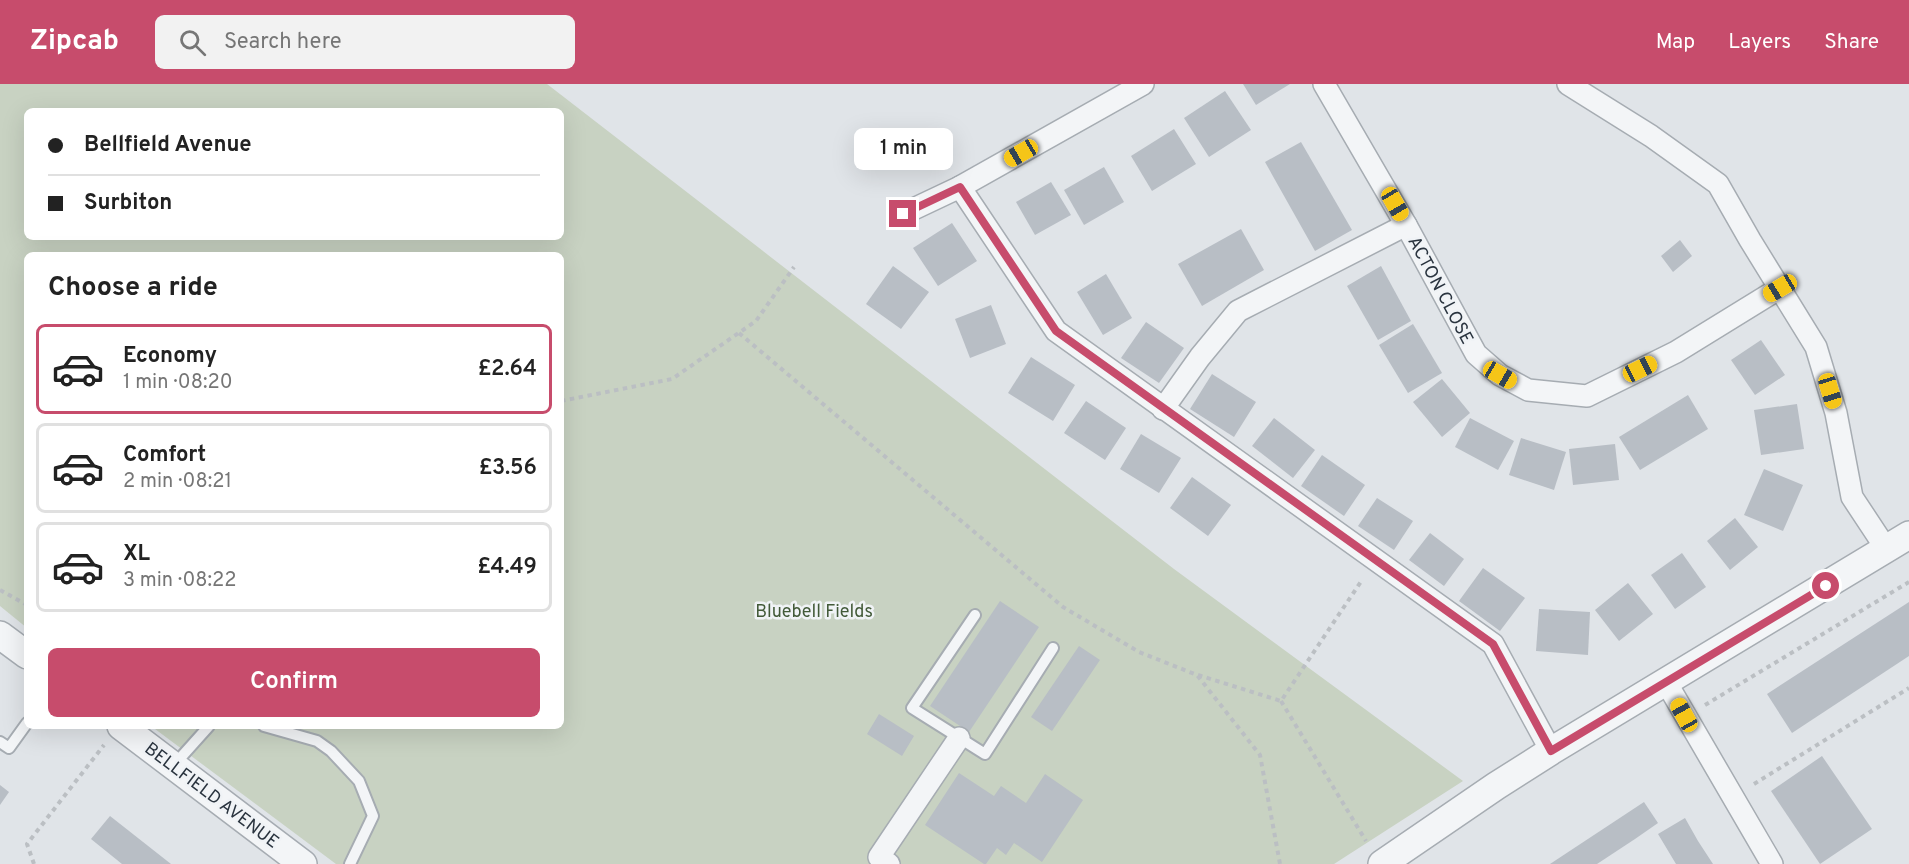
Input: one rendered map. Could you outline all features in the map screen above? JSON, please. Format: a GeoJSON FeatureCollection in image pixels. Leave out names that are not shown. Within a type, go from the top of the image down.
{"type":"FeatureCollection","features":[{"type":"Feature","properties":{"kind":"street"},"geometry":{"type":"LineString","coordinates":[[903,214],[960,187],[1143,84]]}},
{"type":"Feature","properties":{"kind":"street","name":"ACTON CLOSE"},"geometry":{"type":"LineString","coordinates":[[1324,84],[1406,225],[1476,354],[1500,375],[1528,390],[1587,396],[1676,352],[1780,288]]}},
{"type":"Feature","properties":{"kind":"street"},"geometry":{"type":"LineString","coordinates":[[1568,84],[1651,136],[1718,184],[1816,347],[1836,414],[1852,497],[1887,550]]}},
{"type":"Feature","properties":{"kind":"street"},"geometry":{"type":"LineString","coordinates":[[960,187],[1056,331],[1493,644],[1551,751]]}},
{"type":"Feature","properties":{"kind":"street"},"geometry":{"type":"LineString","coordinates":[[1163,409],[1200,357],[1238,311],[1406,225]]}},
{"type":"Feature","properties":{"kind":"street"},"geometry":{"type":"LineString","coordinates":[[1375,854],[1496,786],[1909,535]]}},
{"type":"Feature","properties":{"kind":"street"},"geometry":{"type":"LineString","coordinates":[[0,635],[24,653]]}},
{"type":"Feature","properties":{"kind":"street"},"geometry":{"type":"LineString","coordinates":[[1666,682],[1772,864]]}},
{"type":"Feature","properties":{"kind":"street","name":"BELLFIELD AVENUE"},"geometry":{"type":"LineString","coordinates":[[113,735],[174,765],[303,864]]}},
{"type":"Feature","properties":{"kind":"street"},"geometry":{"type":"LineString","coordinates":[[889,864],[879,857],[959,738]]}},
{"type":"Feature","properties":{"kind":"lane"},"geometry":{"type":"LineString","coordinates":[[975,615],[912,708],[984,754],[1053,648]]}},
{"type":"Feature","properties":{"kind":"lane"},"geometry":{"type":"LineString","coordinates":[[0,742],[9,748],[24,727]]}},
{"type":"Feature","properties":{"kind":"lane"},"geometry":{"type":"LineString","coordinates":[[174,765],[206,729]]}},
{"type":"Feature","properties":{"kind":"lane"},"geometry":{"type":"LineString","coordinates":[[275,729],[317,741],[332,751],[359,781],[373,816],[350,864]]}},
{"type":"Feature","properties":{"kind":"path"},"geometry":{"type":"LineString","coordinates":[[564,400],[672,379],[756,321],[794,267]]}},
{"type":"Feature","properties":{"kind":"path"},"geometry":{"type":"LineString","coordinates":[[739,333],[1063,607],[1139,652],[1197,675],[1281,701],[1375,854]]}},
{"type":"Feature","properties":{"kind":"path"},"geometry":{"type":"LineString","coordinates":[[1281,701],[1377,560]]}},
{"type":"Feature","properties":{"kind":"path"},"geometry":{"type":"LineString","coordinates":[[1704,706],[1909,582]]}},
{"type":"Feature","properties":{"kind":"path"},"geometry":{"type":"LineString","coordinates":[[0,590],[24,602]]}},
{"type":"Feature","properties":{"kind":"path"},"geometry":{"type":"LineString","coordinates":[[1197,675],[1260,755],[1280,864]]}},
{"type":"Feature","properties":{"kind":"path"},"geometry":{"type":"LineString","coordinates":[[1752,785],[1909,688]]}},
{"type":"Feature","properties":{"kind":"path"},"geometry":{"type":"LineString","coordinates":[[34,864],[27,844],[113,735]]}},
{"type":"Feature","properties":{"kind":"green space","name":"Bluebell Fields"},"geometry":{"type":"Polygon","coordinates":[[[0,84],[547,84],[1174,569],[1463,781],[1334,864],[336,864],[155,729],[564,729],[564,252],[24,252],[24,626],[0,606],[0,84]]]}},
{"type":"Feature","properties":{"kind":"building"},"geometry":{"type":"Polygon","coordinates":[[[1243,84],[1290,84],[1256,105],[1243,84]]]}},
{"type":"Feature","properties":{"kind":"building"},"geometry":{"type":"Polygon","coordinates":[[[1225,91],[1251,130],[1209,157],[1184,118],[1225,91]]]}},
{"type":"Feature","properties":{"kind":"building"},"geometry":{"type":"Polygon","coordinates":[[[1174,129],[1196,164],[1152,191],[1131,156],[1174,129]]]}},
{"type":"Feature","properties":{"kind":"building"},"geometry":{"type":"Polygon","coordinates":[[[1301,142],[1352,230],[1315,251],[1265,162],[1301,142]]]}},
{"type":"Feature","properties":{"kind":"building"},"geometry":{"type":"Polygon","coordinates":[[[1104,167],[1124,202],[1084,225],[1064,190],[1104,167]]]}},
{"type":"Feature","properties":{"kind":"building"},"geometry":{"type":"Polygon","coordinates":[[[1051,182],[1071,215],[1035,235],[1016,202],[1051,182]]]}},
{"type":"Feature","properties":{"kind":"building"},"geometry":{"type":"Polygon","coordinates":[[[952,223],[977,261],[938,286],[913,248],[952,223]]]}},
{"type":"Feature","properties":{"kind":"building"},"geometry":{"type":"Polygon","coordinates":[[[1241,229],[1264,270],[1202,306],[1178,264],[1241,229]]]}},
{"type":"Feature","properties":{"kind":"building"},"geometry":{"type":"Polygon","coordinates":[[[1680,240],[1692,256],[1673,272],[1661,256],[1680,240]]]}},
{"type":"Feature","properties":{"kind":"building"},"geometry":{"type":"Polygon","coordinates":[[[893,266],[929,292],[901,329],[866,304],[893,266]]]}},
{"type":"Feature","properties":{"kind":"building"},"geometry":{"type":"Polygon","coordinates":[[[1381,266],[1411,321],[1378,340],[1347,286],[1381,266]]]}},
{"type":"Feature","properties":{"kind":"building"},"geometry":{"type":"Polygon","coordinates":[[[1106,274],[1132,318],[1103,335],[1077,292],[1106,274]]]}},
{"type":"Feature","properties":{"kind":"building"},"geometry":{"type":"Polygon","coordinates":[[[991,305],[1006,344],[970,358],[955,319],[991,305]]]}},
{"type":"Feature","properties":{"kind":"building"},"geometry":{"type":"Polygon","coordinates":[[[1146,322],[1184,348],[1159,383],[1121,358],[1146,322]]]}},
{"type":"Feature","properties":{"kind":"building"},"geometry":{"type":"Polygon","coordinates":[[[1413,324],[1442,373],[1408,393],[1379,345],[1413,324]]]}},
{"type":"Feature","properties":{"kind":"building"},"geometry":{"type":"Polygon","coordinates":[[[1761,340],[1785,375],[1755,395],[1731,360],[1761,340]]]}},
{"type":"Feature","properties":{"kind":"building"},"geometry":{"type":"Polygon","coordinates":[[[1031,357],[1075,385],[1053,421],[1008,393],[1031,357]]]}},
{"type":"Feature","properties":{"kind":"building"},"geometry":{"type":"Polygon","coordinates":[[[1212,374],[1256,402],[1234,437],[1190,409],[1212,374]]]}},
{"type":"Feature","properties":{"kind":"building"},"geometry":{"type":"Polygon","coordinates":[[[1442,379],[1470,413],[1442,437],[1413,402],[1442,379]]]}},
{"type":"Feature","properties":{"kind":"building"},"geometry":{"type":"Polygon","coordinates":[[[1688,395],[1708,429],[1640,470],[1619,437],[1688,395]]]}},
{"type":"Feature","properties":{"kind":"building"},"geometry":{"type":"Polygon","coordinates":[[[1086,401],[1126,428],[1105,460],[1064,433],[1086,401]]]}},
{"type":"Feature","properties":{"kind":"building"},"geometry":{"type":"Polygon","coordinates":[[[1797,404],[1804,449],[1761,455],[1754,410],[1797,404]]]}},
{"type":"Feature","properties":{"kind":"building"},"geometry":{"type":"Polygon","coordinates":[[[1274,418],[1315,450],[1293,478],[1252,446],[1274,418]]]}},
{"type":"Feature","properties":{"kind":"building"},"geometry":{"type":"Polygon","coordinates":[[[1470,418],[1514,441],[1498,470],[1455,447],[1470,418]]]}},
{"type":"Feature","properties":{"kind":"building"},"geometry":{"type":"Polygon","coordinates":[[[1141,434],[1181,458],[1159,493],[1120,469],[1141,434]]]}},
{"type":"Feature","properties":{"kind":"building"},"geometry":{"type":"Polygon","coordinates":[[[1521,438],[1566,452],[1554,490],[1509,475],[1521,438]]]}},
{"type":"Feature","properties":{"kind":"building"},"geometry":{"type":"Polygon","coordinates":[[[1615,444],[1619,480],[1573,485],[1569,449],[1615,444]]]}},
{"type":"Feature","properties":{"kind":"building"},"geometry":{"type":"Polygon","coordinates":[[[1322,455],[1365,485],[1344,516],[1301,486],[1322,455]]]}},
{"type":"Feature","properties":{"kind":"building"},"geometry":{"type":"Polygon","coordinates":[[[1764,469],[1803,485],[1783,531],[1744,515],[1764,469]]]}},
{"type":"Feature","properties":{"kind":"building"},"geometry":{"type":"Polygon","coordinates":[[[1192,477],[1231,505],[1208,536],[1170,508],[1192,477]]]}},
{"type":"Feature","properties":{"kind":"building"},"geometry":{"type":"Polygon","coordinates":[[[1377,498],[1413,521],[1394,550],[1358,526],[1377,498]]]}},
{"type":"Feature","properties":{"kind":"building"},"geometry":{"type":"Polygon","coordinates":[[[1735,518],[1758,547],[1730,570],[1707,541],[1735,518]]]}},
{"type":"Feature","properties":{"kind":"building"},"geometry":{"type":"Polygon","coordinates":[[[1430,533],[1464,559],[1444,586],[1409,560],[1430,533]]]}},
{"type":"Feature","properties":{"kind":"building"},"geometry":{"type":"Polygon","coordinates":[[[1682,553],[1706,587],[1675,609],[1651,575],[1682,553]]]}},
{"type":"Feature","properties":{"kind":"building"},"geometry":{"type":"Polygon","coordinates":[[[1483,568],[1525,598],[1500,631],[1459,601],[1483,568]]]}},
{"type":"Feature","properties":{"kind":"building"},"geometry":{"type":"Polygon","coordinates":[[[1628,583],[1653,614],[1619,641],[1595,610],[1628,583]]]}},
{"type":"Feature","properties":{"kind":"building"},"geometry":{"type":"Polygon","coordinates":[[[1000,601],[1039,627],[969,732],[930,706],[1000,601]]]}},
{"type":"Feature","properties":{"kind":"building"},"geometry":{"type":"Polygon","coordinates":[[[1909,602],[1909,656],[1792,733],[1767,694],[1909,602]]]}},
{"type":"Feature","properties":{"kind":"building"},"geometry":{"type":"Polygon","coordinates":[[[1539,609],[1590,612],[1588,655],[1536,651],[1539,609]]]}},
{"type":"Feature","properties":{"kind":"building"},"geometry":{"type":"Polygon","coordinates":[[[1079,646],[1100,660],[1052,731],[1031,717],[1079,646]]]}},
{"type":"Feature","properties":{"kind":"building"},"geometry":{"type":"Polygon","coordinates":[[[879,714],[914,736],[902,756],[867,734],[879,714]]]}},
{"type":"Feature","properties":{"kind":"building"},"geometry":{"type":"Polygon","coordinates":[[[1822,756],[1872,829],[1820,864],[1771,791],[1822,756]]]}},
{"type":"Feature","properties":{"kind":"building"},"geometry":{"type":"Polygon","coordinates":[[[959,773],[994,796],[1001,786],[1026,803],[1045,774],[1083,800],[1042,862],[1014,843],[1006,855],[997,848],[984,864],[925,825],[959,773]]]}},
{"type":"Feature","properties":{"kind":"building"},"geometry":{"type":"Polygon","coordinates":[[[0,785],[9,792],[0,805],[0,785]]]}},
{"type":"Feature","properties":{"kind":"building"},"geometry":{"type":"Polygon","coordinates":[[[1644,802],[1658,823],[1635,839],[1597,864],[1550,864],[1644,802]]]}},
{"type":"Feature","properties":{"kind":"building"},"geometry":{"type":"Polygon","coordinates":[[[110,816],[171,864],[122,864],[91,839],[110,816]]]}},
{"type":"Feature","properties":{"kind":"building"},"geometry":{"type":"Polygon","coordinates":[[[1685,818],[1713,864],[1676,864],[1658,834],[1685,818]]]}},
{"type":"Feature","properties":{"kind":"route"},"geometry":{"type":"LineString","coordinates":[[903,214],[960,187],[1056,331],[1493,644],[1551,751],[1826,586]]}}]}
